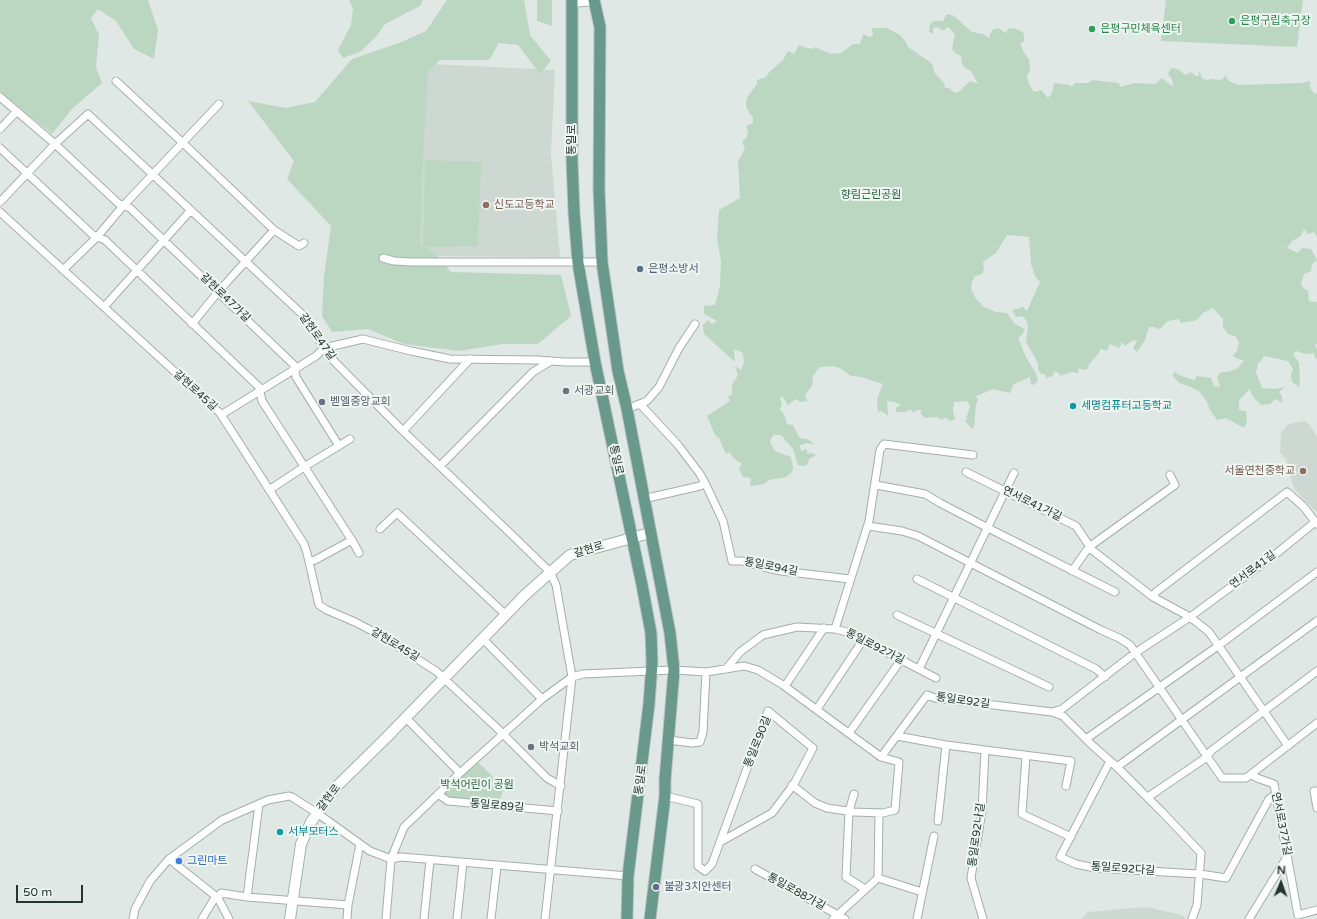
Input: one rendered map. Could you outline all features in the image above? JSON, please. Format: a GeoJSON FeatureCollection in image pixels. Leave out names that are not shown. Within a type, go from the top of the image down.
{"type":"FeatureCollection","features":[{"type":"Feature","properties":{"kind":"main road"},"geometry":{"type":"LineString","coordinates":[[572,1],[594,0]]}},
{"type":"Feature","properties":{"kind":"main road","name":"통일로"},"geometry":{"type":"LineString","coordinates":[[594,0],[600,27],[599,189],[602,262],[618,371],[627,409],[670,633],[674,670],[665,796],[650,919]]}},
{"type":"Feature","properties":{"kind":"main road","name":"통일로"},"geometry":{"type":"LineString","coordinates":[[572,1],[572,160],[578,263],[595,362],[651,633],[652,672],[646,744],[628,876],[627,919]]}},
{"type":"Feature","properties":{"kind":"main road","name":"갈현로"},"geometry":{"type":"LineString","coordinates":[[290,919],[301,844],[316,812],[334,788],[406,718],[526,594],[570,555],[650,533]]}},
{"type":"Feature","properties":{"kind":"street"},"geometry":{"type":"LineString","coordinates":[[116,81],[274,230],[299,246],[304,243]]}},
{"type":"Feature","properties":{"kind":"street","name":"갈현로47가길"},"geometry":{"type":"LineString","coordinates":[[0,97],[55,144],[118,204],[130,208],[294,365],[296,377],[339,446]]}},
{"type":"Feature","properties":{"kind":"street"},"geometry":{"type":"LineString","coordinates":[[63,270],[97,237],[123,206],[154,175],[219,104]]}},
{"type":"Feature","properties":{"kind":"street"},"geometry":{"type":"LineString","coordinates":[[0,129],[17,111]]}},
{"type":"Feature","properties":{"kind":"street","name":"갈현로47길"},"geometry":{"type":"LineString","coordinates":[[55,144],[88,114],[247,261],[304,316],[330,357],[403,431],[550,572]]}},
{"type":"Feature","properties":{"kind":"street"},"geometry":{"type":"LineString","coordinates":[[0,202],[55,144]]}},
{"type":"Feature","properties":{"kind":"street"},"geometry":{"type":"LineString","coordinates":[[0,148],[93,235],[105,240],[259,387],[262,401],[359,553]]}},
{"type":"Feature","properties":{"kind":"street"},"geometry":{"type":"LineString","coordinates":[[104,307],[191,210]]}},
{"type":"Feature","properties":{"kind":"street","name":"갈현로45길"},"geometry":{"type":"LineString","coordinates":[[0,212],[221,416],[304,544],[319,604],[327,610],[354,622],[398,646],[444,678]]}},
{"type":"Feature","properties":{"kind":"street"},"geometry":{"type":"LineString","coordinates":[[192,324],[218,292],[274,230]]}},
{"type":"Feature","properties":{"kind":"street"},"geometry":{"type":"LineString","coordinates":[[382,258],[411,262],[602,262]]}},
{"type":"Feature","properties":{"kind":"street"},"geometry":{"type":"LineString","coordinates":[[627,409],[647,401],[659,388],[679,348],[695,324]]}},
{"type":"Feature","properties":{"kind":"street"},"geometry":{"type":"LineString","coordinates":[[221,416],[295,370],[316,356],[324,348],[363,339],[450,359],[470,358],[595,362]]}},
{"type":"Feature","properties":{"kind":"street"},"geometry":{"type":"LineString","coordinates":[[403,431],[470,358]]}},
{"type":"Feature","properties":{"kind":"street"},"geometry":{"type":"LineString","coordinates":[[440,466],[533,372],[551,361]]}},
{"type":"Feature","properties":{"kind":"street","name":"통일로94길"},"geometry":{"type":"LineString","coordinates":[[640,404],[678,445],[700,474],[723,521],[732,561],[742,561],[781,571],[850,579]]}},
{"type":"Feature","properties":{"kind":"street"},"geometry":{"type":"LineString","coordinates":[[269,490],[350,439]]}},
{"type":"Feature","properties":{"kind":"street"},"geometry":{"type":"LineString","coordinates":[[835,629],[868,526],[876,485],[880,450],[884,444],[972,455]]}},
{"type":"Feature","properties":{"kind":"street","name":"연서로41가길"},"geometry":{"type":"LineString","coordinates":[[966,472],[1076,526],[1092,550],[1153,597],[1190,616],[1209,632],[1288,746]]}},
{"type":"Feature","properties":{"kind":"street","name":"통일로92가길"},"geometry":{"type":"LineString","coordinates":[[919,669],[1014,473]]}},
{"type":"Feature","properties":{"kind":"street"},"geometry":{"type":"LineString","coordinates":[[1072,571],[1089,547],[1175,485],[1170,475]]}},
{"type":"Feature","properties":{"kind":"street"},"geometry":{"type":"LineString","coordinates":[[644,499],[700,486],[705,483]]}},
{"type":"Feature","properties":{"kind":"street"},"geometry":{"type":"LineString","coordinates":[[876,485],[930,496],[940,503],[988,528],[1115,592]]}},
{"type":"Feature","properties":{"kind":"street","name":"연서로41길"},"geometry":{"type":"LineString","coordinates":[[1153,597],[1156,592],[1287,492],[1303,506],[1316,523],[1190,616]]}},
{"type":"Feature","properties":{"kind":"street"},"geometry":{"type":"LineString","coordinates":[[380,529],[397,513],[506,615]]}},
{"type":"Feature","properties":{"kind":"street"},"geometry":{"type":"LineString","coordinates":[[868,526],[902,531],[918,536],[1094,627],[1120,638],[1130,645],[1222,778],[1246,778],[1317,723]]}},
{"type":"Feature","properties":{"kind":"street"},"geometry":{"type":"LineString","coordinates":[[309,561],[315,560],[352,540]]}},
{"type":"Feature","properties":{"kind":"street"},"geometry":{"type":"LineString","coordinates":[[545,919],[572,677],[556,585],[550,572]]}},
{"type":"Feature","properties":{"kind":"street"},"geometry":{"type":"LineString","coordinates":[[1086,740],[1218,646],[1317,572]]}},
{"type":"Feature","properties":{"kind":"street"},"geometry":{"type":"LineString","coordinates":[[917,579],[1096,669],[1104,677]]}},
{"type":"Feature","properties":{"kind":"street"},"geometry":{"type":"LineString","coordinates":[[897,615],[1048,687]]}},
{"type":"Feature","properties":{"kind":"street"},"geometry":{"type":"LineString","coordinates":[[1052,712],[1062,709],[1135,653],[1190,616]]}},
{"type":"Feature","properties":{"kind":"street"},"geometry":{"type":"LineString","coordinates":[[1117,768],[1317,621]]}},
{"type":"Feature","properties":{"kind":"street","name":"통일로92가길"},"geometry":{"type":"LineString","coordinates":[[726,669],[740,652],[763,635],[797,627],[824,628],[847,632],[936,678]]}},
{"type":"Feature","properties":{"kind":"street"},"geometry":{"type":"LineString","coordinates":[[785,686],[824,628]]}},
{"type":"Feature","properties":{"kind":"street"},"geometry":{"type":"LineString","coordinates":[[482,639],[542,699]]}},
{"type":"Feature","properties":{"kind":"street"},"geometry":{"type":"LineString","coordinates":[[817,709],[863,640]]}},
{"type":"Feature","properties":{"kind":"street"},"geometry":{"type":"LineString","coordinates":[[849,733],[900,660]]}},
{"type":"Feature","properties":{"kind":"street"},"geometry":{"type":"LineString","coordinates":[[386,919],[391,859],[404,827],[460,773],[542,699],[572,677],[583,674],[674,670],[706,672],[744,666],[758,670],[785,686],[881,757],[899,762],[895,810],[879,813],[826,808],[815,804],[792,785]]}},
{"type":"Feature","properties":{"kind":"street"},"geometry":{"type":"LineString","coordinates":[[669,740],[692,743],[700,742],[703,732],[706,672]]}},
{"type":"Feature","properties":{"kind":"street"},"geometry":{"type":"LineString","coordinates":[[1148,797],[1207,757],[1211,751],[1317,672]]}},
{"type":"Feature","properties":{"kind":"street"},"geometry":{"type":"LineString","coordinates":[[444,678],[504,734],[547,778],[561,786]]}},
{"type":"Feature","properties":{"kind":"street","name":"통일로92길"},"geometry":{"type":"LineString","coordinates":[[881,757],[927,695],[935,698],[1052,712]]}},
{"type":"Feature","properties":{"kind":"street","name":"통일로90길"},"geometry":{"type":"LineString","coordinates":[[665,796],[698,804],[698,866],[705,872],[712,864],[720,842],[768,711],[813,748],[792,785],[772,813],[720,842]]}},
{"type":"Feature","properties":{"kind":"street"},"geometry":{"type":"LineString","coordinates":[[1052,712],[1063,716],[1086,740],[1110,760],[1148,797],[1201,853],[1197,905],[1192,919]]}},
{"type":"Feature","properties":{"kind":"street"},"geometry":{"type":"LineString","coordinates":[[406,718],[460,773]]}},
{"type":"Feature","properties":{"kind":"street"},"geometry":{"type":"LineString","coordinates":[[897,736],[946,745],[1071,761],[1066,786]]}},
{"type":"Feature","properties":{"kind":"street"},"geometry":{"type":"LineString","coordinates":[[938,821],[946,745]]}},
{"type":"Feature","properties":{"kind":"street","name":"통일로92나길"},"geometry":{"type":"LineString","coordinates":[[983,919],[971,878],[982,810],[985,750]]}},
{"type":"Feature","properties":{"kind":"street"},"geometry":{"type":"LineString","coordinates":[[1026,756],[1022,814],[1071,836]]}},
{"type":"Feature","properties":{"kind":"street","name":"통일로92다길"},"geometry":{"type":"LineString","coordinates":[[1110,760],[1060,857],[1076,864],[1094,868],[1200,874],[1226,878],[1269,799],[1276,794]]}},
{"type":"Feature","properties":{"kind":"street","name":"연서로37가길"},"geometry":{"type":"LineString","coordinates":[[1251,774],[1257,778],[1274,784],[1297,917],[1317,910]]}},
{"type":"Feature","properties":{"kind":"street"},"geometry":{"type":"LineString","coordinates":[[1317,791],[1314,791],[1317,808]]}},
{"type":"Feature","properties":{"kind":"street","name":"통일로89길"},"geometry":{"type":"LineString","coordinates":[[438,794],[448,801],[558,811]]}},
{"type":"Feature","properties":{"kind":"street"},"geometry":{"type":"LineString","coordinates":[[854,794],[849,811],[846,877],[865,889]]}},
{"type":"Feature","properties":{"kind":"street"},"geometry":{"type":"LineString","coordinates":[[133,919],[135,908],[150,881],[170,859],[222,820],[268,800],[289,796],[316,812],[370,851],[391,859],[401,857],[628,876]]}},
{"type":"Feature","properties":{"kind":"street"},"geometry":{"type":"LineString","coordinates":[[247,897],[259,804]]}},
{"type":"Feature","properties":{"kind":"street"},"geometry":{"type":"LineString","coordinates":[[879,813],[878,878],[922,892]]}},
{"type":"Feature","properties":{"kind":"street"},"geometry":{"type":"LineString","coordinates":[[917,919],[934,836]]}},
{"type":"Feature","properties":{"kind":"street"},"geometry":{"type":"LineString","coordinates":[[347,919],[348,905],[360,844]]}},
{"type":"Feature","properties":{"kind":"street"},"geometry":{"type":"LineString","coordinates":[[1249,919],[1287,857]]}},
{"type":"Feature","properties":{"kind":"street"},"geometry":{"type":"LineString","coordinates":[[170,859],[217,897],[229,919]]}},
{"type":"Feature","properties":{"kind":"street"},"geometry":{"type":"LineString","coordinates":[[424,919],[430,860]]}},
{"type":"Feature","properties":{"kind":"street"},"geometry":{"type":"LineString","coordinates":[[457,919],[462,863]]}},
{"type":"Feature","properties":{"kind":"street"},"geometry":{"type":"LineString","coordinates":[[491,919],[498,866]]}},
{"type":"Feature","properties":{"kind":"street","name":"통일로88가길"},"geometry":{"type":"LineString","coordinates":[[755,869],[835,917],[845,919]]}},
{"type":"Feature","properties":{"kind":"street","name":"통일로88가길"},"geometry":{"type":"LineString","coordinates":[[835,917],[878,878]]}},
{"type":"Feature","properties":{"kind":"street"},"geometry":{"type":"LineString","coordinates":[[202,919],[221,892],[247,897],[348,905]]}},
{"type":"Feature","properties":{"kind":"shaded area","name":"신도고등학교"},"geometry":{"type":"Polygon","coordinates":[[[430,64],[555,70],[551,154],[560,257],[416,256],[422,72],[430,64]]]}},
{"type":"Feature","properties":{"kind":"shaded area","name":"서울연천중학교"},"geometry":{"type":"Polygon","coordinates":[[[1304,421],[1310,425],[1317,437],[1317,513],[1295,490],[1286,459],[1280,453],[1281,434],[1288,424],[1304,421]]]}},
{"type":"Feature","properties":{"kind":"shaded area"},"geometry":{"type":"Polygon","coordinates":[[[1147,907],[1182,915],[1186,919],[1081,919],[1088,912],[1147,907]]]}},
{"type":"Feature","properties":{"kind":"green space"},"geometry":{"type":"Polygon","coordinates":[[[0,0],[148,0],[158,30],[154,59],[134,49],[116,21],[98,9],[91,18],[99,35],[96,67],[102,83],[72,109],[52,134],[0,92],[0,0]]]}},
{"type":"Feature","properties":{"kind":"green space"},"geometry":{"type":"Polygon","coordinates":[[[349,0],[423,0],[420,6],[385,24],[376,37],[360,52],[343,58],[338,50],[351,25],[353,8],[349,0]]]}},
{"type":"Feature","properties":{"kind":"green space"},"geometry":{"type":"Polygon","coordinates":[[[447,0],[524,0],[530,35],[551,61],[540,74],[518,45],[499,43],[489,60],[440,60],[428,72],[420,244],[423,246],[425,160],[481,162],[478,246],[425,247],[435,253],[451,272],[561,275],[571,316],[538,344],[503,344],[459,351],[404,344],[368,329],[332,332],[322,316],[324,276],[331,226],[287,179],[294,161],[248,101],[286,108],[315,102],[352,59],[399,43],[426,31],[447,0]]]}},
{"type":"Feature","properties":{"kind":"green space"},"geometry":{"type":"Polygon","coordinates":[[[537,0],[552,0],[552,26],[537,21],[537,0]]]}},
{"type":"Feature","properties":{"kind":"green space","name":"은평구립축구장"},"geometry":{"type":"Polygon","coordinates":[[[1166,0],[1303,0],[1297,47],[1161,41],[1166,0]]]}},
{"type":"Feature","properties":{"kind":"green space","name":"향림근린공원"},"geometry":{"type":"Polygon","coordinates":[[[947,14],[954,16],[972,32],[983,34],[989,38],[992,30],[998,28],[1006,33],[1008,29],[1014,28],[1023,32],[1024,41],[1020,44],[1029,59],[1030,70],[1027,77],[1029,84],[1034,92],[1041,90],[1048,98],[1052,93],[1054,83],[1070,85],[1072,87],[1075,83],[1088,83],[1093,80],[1119,83],[1120,87],[1134,83],[1155,84],[1162,78],[1173,87],[1172,80],[1168,74],[1171,68],[1178,69],[1185,75],[1190,73],[1189,71],[1196,76],[1199,76],[1199,71],[1203,79],[1208,80],[1223,79],[1225,75],[1229,81],[1238,85],[1301,83],[1310,81],[1310,88],[1315,94],[1317,93],[1317,237],[1314,232],[1308,234],[1304,229],[1301,236],[1292,241],[1287,248],[1298,253],[1302,248],[1311,249],[1317,260],[1312,264],[1311,271],[1304,274],[1301,283],[1303,288],[1308,291],[1309,301],[1317,303],[1317,343],[1315,346],[1317,349],[1317,357],[1316,360],[1314,353],[1306,354],[1296,351],[1293,354],[1299,363],[1299,387],[1292,382],[1291,375],[1293,369],[1288,361],[1264,356],[1258,363],[1256,372],[1262,388],[1275,389],[1285,387],[1279,392],[1282,396],[1283,403],[1275,399],[1270,404],[1261,405],[1254,398],[1249,389],[1239,401],[1239,410],[1246,411],[1247,421],[1244,428],[1226,418],[1217,420],[1199,391],[1179,383],[1172,375],[1176,371],[1177,374],[1195,380],[1196,376],[1211,378],[1214,386],[1220,387],[1217,377],[1221,372],[1228,372],[1238,368],[1244,360],[1233,356],[1237,351],[1239,342],[1235,336],[1228,334],[1223,327],[1223,319],[1213,308],[1203,313],[1197,320],[1181,323],[1179,319],[1168,321],[1161,328],[1157,329],[1155,327],[1149,327],[1145,340],[1137,352],[1133,348],[1137,341],[1133,340],[1125,346],[1122,342],[1119,348],[1110,344],[1107,351],[1101,349],[1089,364],[1088,369],[1083,370],[1079,368],[1078,373],[1072,372],[1060,376],[1059,373],[1054,371],[1053,376],[1046,378],[1045,374],[1041,374],[1038,368],[1038,363],[1026,342],[1028,325],[1026,320],[1022,316],[1016,317],[1012,310],[1021,308],[1022,306],[1027,311],[1040,282],[1035,276],[1031,264],[1029,237],[1007,235],[996,253],[983,262],[984,269],[982,274],[975,276],[971,289],[976,299],[984,307],[996,312],[1007,313],[1015,324],[1025,329],[1022,335],[1018,338],[1026,357],[1036,374],[1038,380],[1034,385],[1031,384],[1030,377],[1014,384],[1010,393],[993,389],[976,396],[978,401],[976,404],[974,427],[972,429],[964,420],[968,420],[966,418],[970,407],[968,401],[954,402],[953,411],[955,419],[950,421],[945,417],[942,420],[937,417],[925,418],[921,414],[921,410],[916,410],[914,413],[910,409],[906,412],[896,412],[896,408],[901,405],[887,401],[888,416],[882,411],[878,412],[877,399],[883,384],[861,377],[851,376],[840,368],[833,366],[821,367],[813,376],[812,386],[805,394],[807,401],[801,402],[796,399],[788,405],[782,396],[780,398],[782,403],[780,410],[784,414],[787,424],[793,425],[799,437],[807,439],[815,444],[807,443],[800,445],[801,451],[807,449],[807,454],[811,453],[816,455],[809,459],[808,464],[804,466],[798,465],[793,449],[781,435],[773,435],[770,442],[775,451],[791,457],[793,468],[792,472],[786,477],[769,480],[764,484],[750,486],[751,478],[743,477],[739,469],[742,464],[733,458],[730,452],[726,454],[719,438],[715,435],[707,416],[730,401],[728,397],[732,394],[732,385],[738,375],[735,366],[741,370],[744,362],[743,353],[734,349],[735,362],[704,334],[703,325],[708,320],[712,324],[717,321],[704,314],[704,306],[715,305],[720,286],[721,261],[717,239],[719,210],[740,198],[738,161],[745,149],[742,142],[747,137],[748,132],[746,126],[753,123],[753,118],[747,109],[746,103],[748,96],[757,84],[757,80],[766,77],[769,72],[783,60],[788,51],[794,54],[799,45],[812,49],[815,47],[831,54],[841,53],[853,44],[860,44],[863,34],[870,37],[873,35],[872,28],[887,28],[900,35],[908,47],[930,62],[933,66],[934,72],[944,83],[945,88],[949,88],[955,93],[961,90],[970,81],[978,84],[971,71],[965,68],[962,64],[961,56],[955,53],[952,49],[955,34],[948,27],[942,31],[940,28],[935,27],[933,29],[933,34],[929,32],[930,25],[933,21],[943,21],[947,14]]]}},
{"type":"Feature","properties":{"kind":"green space","name":"박석어린이 공원"},"geometry":{"type":"Polygon","coordinates":[[[478,762],[504,788],[499,803],[450,798],[443,793],[478,762]]]}},
{"type":"Feature","properties":{"kind":"place","name":"은평구립축구장"},"geometry":{"type":"Point","coordinates":[1232,21]}},
{"type":"Feature","properties":{"kind":"place","name":"은평구민체육센터"},"geometry":{"type":"Point","coordinates":[1092,29]}},
{"type":"Feature","properties":{"kind":"place","name":"신도고등학교"},"geometry":{"type":"Point","coordinates":[486,205]}},
{"type":"Feature","properties":{"kind":"place","name":"은평소방서"},"geometry":{"type":"Point","coordinates":[640,269]}},
{"type":"Feature","properties":{"kind":"place","name":"서광교회"},"geometry":{"type":"Point","coordinates":[566,391]}},
{"type":"Feature","properties":{"kind":"place","name":"벧엘중앙교회"},"geometry":{"type":"Point","coordinates":[322,402]}},
{"type":"Feature","properties":{"kind":"place","name":"세명컴퓨터고등학교"},"geometry":{"type":"Point","coordinates":[1073,406]}},
{"type":"Feature","properties":{"kind":"place","name":"서울연천중학교"},"geometry":{"type":"Point","coordinates":[1303,471]}},
{"type":"Feature","properties":{"kind":"place","name":"박석교회"},"geometry":{"type":"Point","coordinates":[531,747]}},
{"type":"Feature","properties":{"kind":"place","name":"서부모터스"},"geometry":{"type":"Point","coordinates":[280,832]}},
{"type":"Feature","properties":{"kind":"place","name":"그린마트"},"geometry":{"type":"Point","coordinates":[179,861]}},
{"type":"Feature","properties":{"kind":"place","name":"불광3치안센터"},"geometry":{"type":"Point","coordinates":[656,887]}}]}
